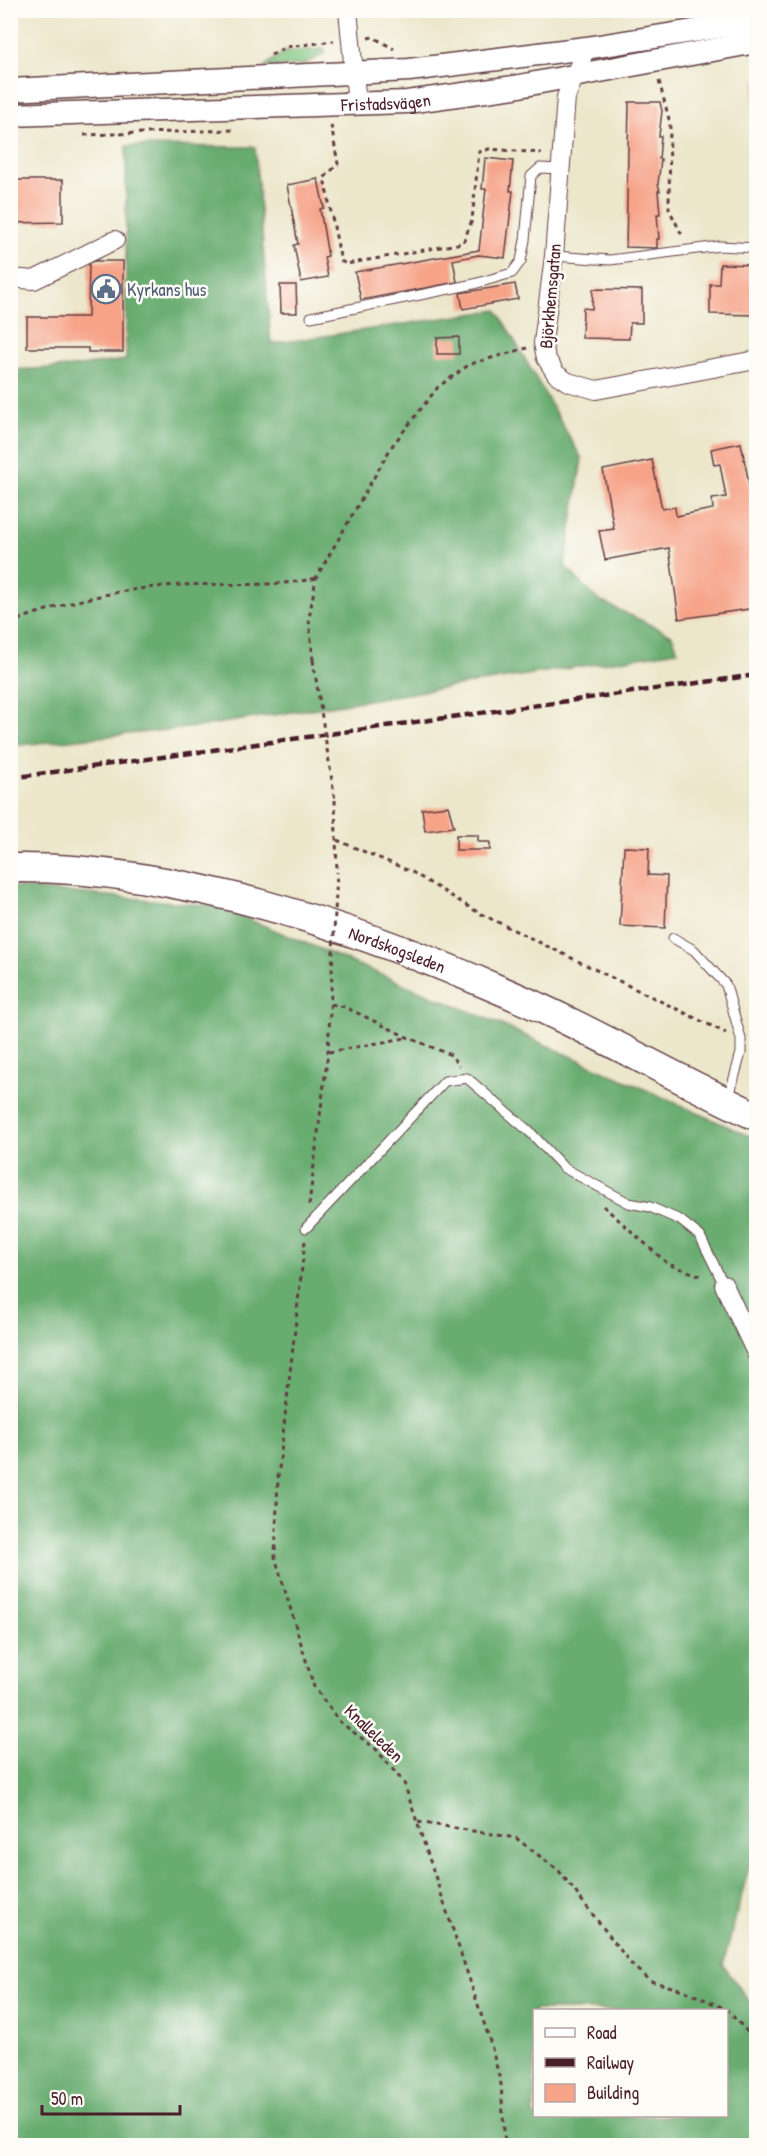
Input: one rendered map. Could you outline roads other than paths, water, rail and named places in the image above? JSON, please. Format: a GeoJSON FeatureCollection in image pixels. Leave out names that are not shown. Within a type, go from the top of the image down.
{"type":"FeatureCollection","features":[{"type":"Feature","properties":{"kind":"main road","name":"Nordskogsleden"},"geometry":{"type":"LineString","coordinates":[[10,868],[44,867],[147,879],[225,895],[369,939],[500,990],[756,1116]]}},
{"type":"Feature","properties":{"kind":"street"},"geometry":{"type":"LineString","coordinates":[[348,10],[357,104]]}},
{"type":"Feature","properties":{"kind":"street","name":"Fristadsvägen"},"geometry":{"type":"LineString","coordinates":[[10,90],[420,69],[586,48],[756,21]]}},
{"type":"Feature","properties":{"kind":"street","name":"Fristadsvägen"},"geometry":{"type":"LineString","coordinates":[[10,115],[407,102],[514,87],[756,42]]}},
{"type":"Feature","properties":{"kind":"street","name":"Björkhemsgatan"},"geometry":{"type":"LineString","coordinates":[[586,48],[566,97],[554,255],[543,344],[546,358],[556,374],[568,382],[596,390],[756,360]]}},
{"type":"Feature","properties":{"kind":"street"},"geometry":{"type":"LineString","coordinates":[[10,278],[34,280],[115,240]]}},
{"type":"Feature","properties":{"kind":"street"},"geometry":{"type":"LineString","coordinates":[[724,1285],[756,1353]]}},
{"type":"Feature","properties":{"kind":"lane"},"geometry":{"type":"LineString","coordinates":[[311,317],[474,284],[512,273],[521,261],[531,176],[540,168],[562,162]]}},
{"type":"Feature","properties":{"kind":"lane"},"geometry":{"type":"LineString","coordinates":[[554,255],[610,260],[720,246],[756,248]]}},
{"type":"Feature","properties":{"kind":"lane"},"geometry":{"type":"LineString","coordinates":[[673,938],[694,950],[726,986],[741,1039],[741,1053],[728,1102]]}},
{"type":"Feature","properties":{"kind":"lane"},"geometry":{"type":"LineString","coordinates":[[306,1228],[445,1082],[467,1078],[531,1133],[564,1168],[621,1199],[650,1207],[680,1220],[700,1236],[724,1285]]}},
{"type":"Feature","properties":{"kind":"railway"},"geometry":{"type":"LineString","coordinates":[[10,778],[756,675]]}},
{"type":"Feature","properties":{"kind":"place","name":"Kyrkans hus"},"geometry":{"type":"Point","coordinates":[106,289]}}]}
